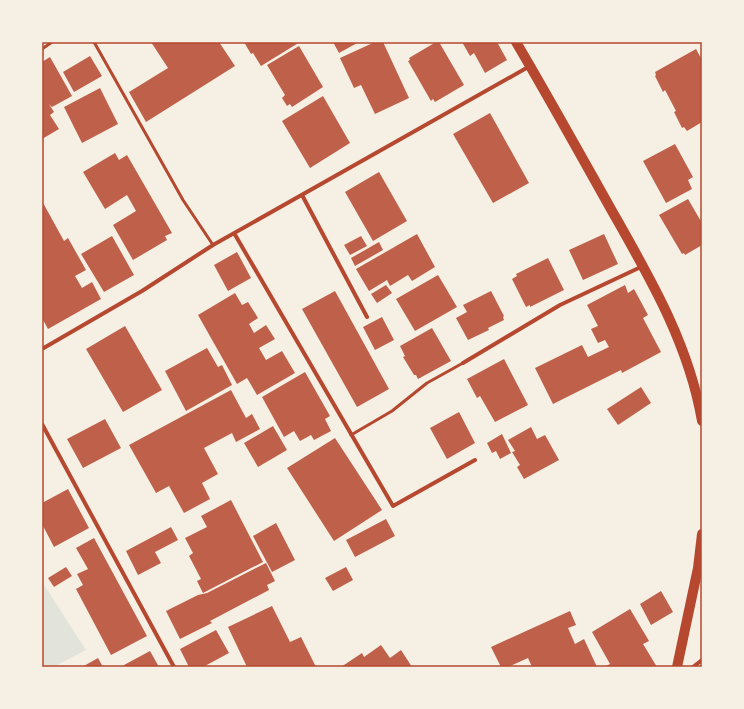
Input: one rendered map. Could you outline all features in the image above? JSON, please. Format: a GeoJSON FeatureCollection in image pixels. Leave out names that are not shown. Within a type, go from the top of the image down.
{"type":"FeatureCollection","features":[{"type":"Feature","properties":{"kind":"main road"},"geometry":{"type":"LineString","coordinates":[[516,42],[664,305],[685,355],[698,399],[702,421]]}},
{"type":"Feature","properties":{"kind":"main road"},"geometry":{"type":"LineString","coordinates":[[677,667],[698,568],[702,534]]}},
{"type":"Feature","properties":{"kind":"street"},"geometry":{"type":"LineString","coordinates":[[42,349],[142,291],[234,233],[530,66]]}},
{"type":"Feature","properties":{"kind":"street"},"geometry":{"type":"LineString","coordinates":[[302,195],[367,317]]}},
{"type":"Feature","properties":{"kind":"street"},"geometry":{"type":"LineString","coordinates":[[234,233],[393,506],[475,460]]}},
{"type":"Feature","properties":{"kind":"street"},"geometry":{"type":"LineString","coordinates":[[463,363],[560,305],[643,266]]}},
{"type":"Feature","properties":{"kind":"street"},"geometry":{"type":"LineString","coordinates":[[42,424],[174,667]]}},
{"type":"Feature","properties":{"kind":"street"},"geometry":{"type":"LineString","coordinates":[[42,436],[46,433]]}},
{"type":"Feature","properties":{"kind":"street"},"geometry":{"type":"LineString","coordinates":[[693,667],[702,660]]}},
{"type":"Feature","properties":{"kind":"lane"},"geometry":{"type":"LineString","coordinates":[[42,49],[52,42]]}},
{"type":"Feature","properties":{"kind":"lane"},"geometry":{"type":"LineString","coordinates":[[94,42],[183,200],[213,246]]}},
{"type":"Feature","properties":{"kind":"lane"},"geometry":{"type":"LineString","coordinates":[[351,434],[392,411],[427,383],[463,363]]}},
{"type":"Feature","properties":{"kind":"shaded area"},"geometry":{"type":"Polygon","coordinates":[[[42,582],[86,650],[53,667],[42,667],[42,582]]]}},
{"type":"Feature","properties":{"kind":"building"},"geometry":{"type":"Polygon","coordinates":[[[151,42],[219,42],[235,66],[146,122],[129,92],[168,68],[151,42]]]}},
{"type":"Feature","properties":{"kind":"building"},"geometry":{"type":"Polygon","coordinates":[[[244,42],[300,42],[261,66],[253,53],[251,54],[244,42]]]}},
{"type":"Feature","properties":{"kind":"building"},"geometry":{"type":"Polygon","coordinates":[[[333,42],[359,42],[339,53],[333,42]]]}},
{"type":"Feature","properties":{"kind":"building"},"geometry":{"type":"Polygon","coordinates":[[[375,42],[383,42],[409,98],[375,114],[361,85],[354,88],[340,58],[375,42]]]}},
{"type":"Feature","properties":{"kind":"building"},"geometry":{"type":"Polygon","coordinates":[[[436,42],[439,42],[464,85],[435,102],[433,99],[431,101],[408,61],[410,60],[409,58],[436,42]]]}},
{"type":"Feature","properties":{"kind":"building"},"geometry":{"type":"Polygon","coordinates":[[[462,42],[497,42],[507,60],[485,73],[474,53],[470,56],[462,42]]]}},
{"type":"Feature","properties":{"kind":"building"},"geometry":{"type":"Polygon","coordinates":[[[299,46],[323,87],[292,107],[290,104],[287,106],[282,98],[285,95],[267,65],[299,46]]]}},
{"type":"Feature","properties":{"kind":"building"},"geometry":{"type":"Polygon","coordinates":[[[696,49],[702,60],[702,122],[687,131],[684,127],[682,128],[674,112],[676,111],[665,90],[663,92],[655,76],[655,72],[696,49]]]}},
{"type":"Feature","properties":{"kind":"building"},"geometry":{"type":"Polygon","coordinates":[[[90,56],[102,76],[74,92],[63,72],[90,56]]]}},
{"type":"Feature","properties":{"kind":"building"},"geometry":{"type":"Polygon","coordinates":[[[50,57],[72,96],[52,107],[49,104],[54,112],[50,115],[59,129],[42,139],[42,62],[50,57]]]}},
{"type":"Feature","properties":{"kind":"building"},"geometry":{"type":"Polygon","coordinates":[[[100,88],[118,124],[82,143],[64,107],[100,88]]]}},
{"type":"Feature","properties":{"kind":"building"},"geometry":{"type":"Polygon","coordinates":[[[323,96],[350,143],[310,168],[282,121],[323,96]]]}},
{"type":"Feature","properties":{"kind":"building"},"geometry":{"type":"Polygon","coordinates":[[[490,113],[529,183],[493,203],[453,134],[490,113]]]}},
{"type":"Feature","properties":{"kind":"building"},"geometry":{"type":"Polygon","coordinates":[[[675,144],[693,177],[688,180],[692,189],[666,203],[643,161],[675,144]]]}},
{"type":"Feature","properties":{"kind":"building"},"geometry":{"type":"Polygon","coordinates":[[[115,153],[119,160],[127,155],[172,233],[165,236],[167,240],[133,260],[113,225],[136,211],[127,195],[105,209],[83,172],[115,153]]]}},
{"type":"Feature","properties":{"kind":"building"},"geometry":{"type":"Polygon","coordinates":[[[379,172],[407,221],[373,241],[345,192],[379,172]]]}},
{"type":"Feature","properties":{"kind":"building"},"geometry":{"type":"Polygon","coordinates":[[[688,199],[702,223],[702,245],[685,255],[684,253],[682,254],[659,215],[688,199]]]}},
{"type":"Feature","properties":{"kind":"building"},"geometry":{"type":"Polygon","coordinates":[[[42,201],[64,241],[68,238],[86,270],[75,276],[82,288],[92,282],[101,299],[48,329],[42,318],[42,201]]]}},
{"type":"Feature","properties":{"kind":"building"},"geometry":{"type":"Polygon","coordinates":[[[417,234],[435,267],[412,281],[408,275],[390,286],[387,280],[369,291],[356,269],[417,234]]]}},
{"type":"Feature","properties":{"kind":"building"},"geometry":{"type":"Polygon","coordinates":[[[604,234],[618,264],[583,280],[569,250],[604,234]]]}},
{"type":"Feature","properties":{"kind":"building"},"geometry":{"type":"Polygon","coordinates":[[[112,236],[134,275],[104,292],[81,254],[112,236]]]}},
{"type":"Feature","properties":{"kind":"building"},"geometry":{"type":"Polygon","coordinates":[[[361,236],[367,246],[350,255],[344,245],[361,236]]]}},
{"type":"Feature","properties":{"kind":"building"},"geometry":{"type":"Polygon","coordinates":[[[379,242],[383,250],[355,266],[351,258],[379,242]]]}},
{"type":"Feature","properties":{"kind":"building"},"geometry":{"type":"Polygon","coordinates":[[[237,252],[251,278],[228,291],[214,265],[237,252]]]}},
{"type":"Feature","properties":{"kind":"building"},"geometry":{"type":"Polygon","coordinates":[[[548,258],[564,290],[530,307],[530,305],[526,307],[512,279],[517,276],[516,274],[548,258]]]}},
{"type":"Feature","properties":{"kind":"building"},"geometry":{"type":"Polygon","coordinates":[[[438,275],[457,307],[415,331],[396,299],[438,275]]]}},
{"type":"Feature","properties":{"kind":"building"},"geometry":{"type":"Polygon","coordinates":[[[386,285],[392,293],[377,303],[371,294],[386,285]]]}},
{"type":"Feature","properties":{"kind":"building"},"geometry":{"type":"Polygon","coordinates":[[[625,285],[628,293],[634,289],[648,315],[643,318],[661,352],[622,373],[621,370],[553,404],[535,368],[582,345],[588,357],[609,347],[605,340],[598,343],[591,329],[598,326],[587,305],[625,285]]]}},
{"type":"Feature","properties":{"kind":"building"},"geometry":{"type":"Polygon","coordinates":[[[335,291],[389,389],[357,407],[302,309],[335,291]]]}},
{"type":"Feature","properties":{"kind":"building"},"geometry":{"type":"Polygon","coordinates":[[[491,291],[504,316],[504,320],[488,328],[489,330],[468,340],[456,318],[467,312],[463,305],[491,291]]]}},
{"type":"Feature","properties":{"kind":"building"},"geometry":{"type":"Polygon","coordinates":[[[235,293],[242,305],[248,302],[258,318],[249,324],[254,333],[266,325],[275,339],[259,348],[266,360],[282,351],[295,373],[257,395],[247,378],[237,384],[198,315],[235,293]]]}},
{"type":"Feature","properties":{"kind":"building"},"geometry":{"type":"Polygon","coordinates":[[[382,317],[394,340],[375,350],[363,327],[382,317]]]}},
{"type":"Feature","properties":{"kind":"building"},"geometry":{"type":"Polygon","coordinates":[[[125,326],[162,390],[123,412],[86,349],[125,326]]]}},
{"type":"Feature","properties":{"kind":"building"},"geometry":{"type":"Polygon","coordinates":[[[432,328],[451,361],[418,379],[403,357],[405,356],[400,346],[432,328]]]}},
{"type":"Feature","properties":{"kind":"building"},"geometry":{"type":"Polygon","coordinates":[[[207,348],[218,367],[222,365],[232,385],[186,411],[165,371],[207,348]]]}},
{"type":"Feature","properties":{"kind":"building"},"geometry":{"type":"Polygon","coordinates":[[[504,359],[528,405],[495,422],[480,396],[477,398],[467,379],[504,359]]]}},
{"type":"Feature","properties":{"kind":"building"},"geometry":{"type":"Polygon","coordinates":[[[305,372],[330,416],[325,419],[331,431],[314,440],[311,435],[300,441],[294,431],[284,437],[262,397],[305,372]]]}},
{"type":"Feature","properties":{"kind":"building"},"geometry":{"type":"Polygon","coordinates":[[[641,387],[651,403],[618,425],[607,409],[641,387]]]}},
{"type":"Feature","properties":{"kind":"building"},"geometry":{"type":"Polygon","coordinates":[[[231,390],[246,418],[252,414],[260,429],[236,442],[232,433],[204,448],[218,474],[202,483],[210,499],[184,513],[169,486],[156,493],[129,445],[231,390]]]}},
{"type":"Feature","properties":{"kind":"building"},"geometry":{"type":"Polygon","coordinates":[[[459,412],[475,443],[447,459],[430,428],[459,412]]]}},
{"type":"Feature","properties":{"kind":"building"},"geometry":{"type":"Polygon","coordinates":[[[105,419],[121,448],[83,468],[67,439],[105,419]]]}},
{"type":"Feature","properties":{"kind":"building"},"geometry":{"type":"Polygon","coordinates":[[[273,426],[287,450],[258,467],[244,443],[273,426]]]}},
{"type":"Feature","properties":{"kind":"building"},"geometry":{"type":"Polygon","coordinates":[[[531,427],[537,439],[545,435],[559,460],[524,479],[517,467],[520,465],[512,452],[515,451],[508,440],[531,427]]]}},
{"type":"Feature","properties":{"kind":"building"},"geometry":{"type":"Polygon","coordinates":[[[502,434],[511,453],[500,459],[496,451],[492,453],[487,443],[502,434]]]}},
{"type":"Feature","properties":{"kind":"building"},"geometry":{"type":"Polygon","coordinates":[[[335,438],[382,510],[334,541],[287,468],[335,438]]]}},
{"type":"Feature","properties":{"kind":"building"},"geometry":{"type":"Polygon","coordinates":[[[68,489],[89,528],[54,547],[42,524],[42,503],[68,489]]]}},
{"type":"Feature","properties":{"kind":"building"},"geometry":{"type":"Polygon","coordinates":[[[231,500],[263,562],[203,593],[197,581],[201,579],[189,556],[193,553],[185,538],[207,527],[201,516],[231,500]]]}},
{"type":"Feature","properties":{"kind":"building"},"geometry":{"type":"Polygon","coordinates":[[[386,519],[395,536],[355,557],[346,540],[386,519]]]}},
{"type":"Feature","properties":{"kind":"building"},"geometry":{"type":"Polygon","coordinates":[[[276,523],[295,560],[272,572],[253,536],[276,523]]]}},
{"type":"Feature","properties":{"kind":"building"},"geometry":{"type":"Polygon","coordinates":[[[171,527],[178,540],[155,552],[161,563],[138,575],[126,551],[171,527]]]}},
{"type":"Feature","properties":{"kind":"building"},"geometry":{"type":"Polygon","coordinates":[[[94,538],[147,636],[111,655],[76,589],[83,585],[77,574],[88,569],[76,548],[94,538]]]}},
{"type":"Feature","properties":{"kind":"building"},"geometry":{"type":"Polygon","coordinates":[[[266,563],[275,581],[267,585],[269,590],[210,621],[212,623],[180,639],[166,611],[198,595],[207,593],[266,563]]]}},
{"type":"Feature","properties":{"kind":"building"},"geometry":{"type":"Polygon","coordinates":[[[66,567],[72,576],[54,587],[48,578],[66,567]]]}},
{"type":"Feature","properties":{"kind":"building"},"geometry":{"type":"Polygon","coordinates":[[[346,567],[353,580],[333,591],[325,578],[346,567]]]}},
{"type":"Feature","properties":{"kind":"building"},"geometry":{"type":"Polygon","coordinates":[[[661,591],[673,612],[651,625],[640,604],[661,591]]]}},
{"type":"Feature","properties":{"kind":"building"},"geometry":{"type":"Polygon","coordinates":[[[272,606],[290,642],[301,637],[316,667],[247,667],[228,627],[272,606]]]}},
{"type":"Feature","properties":{"kind":"building"},"geometry":{"type":"Polygon","coordinates":[[[630,609],[649,641],[643,644],[657,667],[604,667],[610,664],[592,632],[630,609]]]}},
{"type":"Feature","properties":{"kind":"building"},"geometry":{"type":"Polygon","coordinates":[[[570,611],[576,625],[568,628],[575,644],[584,639],[597,667],[532,667],[528,658],[508,667],[501,667],[491,647],[570,611]]]}},
{"type":"Feature","properties":{"kind":"building"},"geometry":{"type":"Polygon","coordinates":[[[216,630],[229,653],[203,667],[189,667],[180,649],[216,630]]]}},
{"type":"Feature","properties":{"kind":"building"},"geometry":{"type":"Polygon","coordinates":[[[381,645],[390,658],[401,650],[412,667],[341,667],[362,653],[364,657],[381,645]]]}},
{"type":"Feature","properties":{"kind":"building"},"geometry":{"type":"Polygon","coordinates":[[[150,651],[159,667],[125,667],[124,665],[150,651]]]}},
{"type":"Feature","properties":{"kind":"building"},"geometry":{"type":"Polygon","coordinates":[[[98,658],[103,667],[82,667],[98,658]]]}}]}
